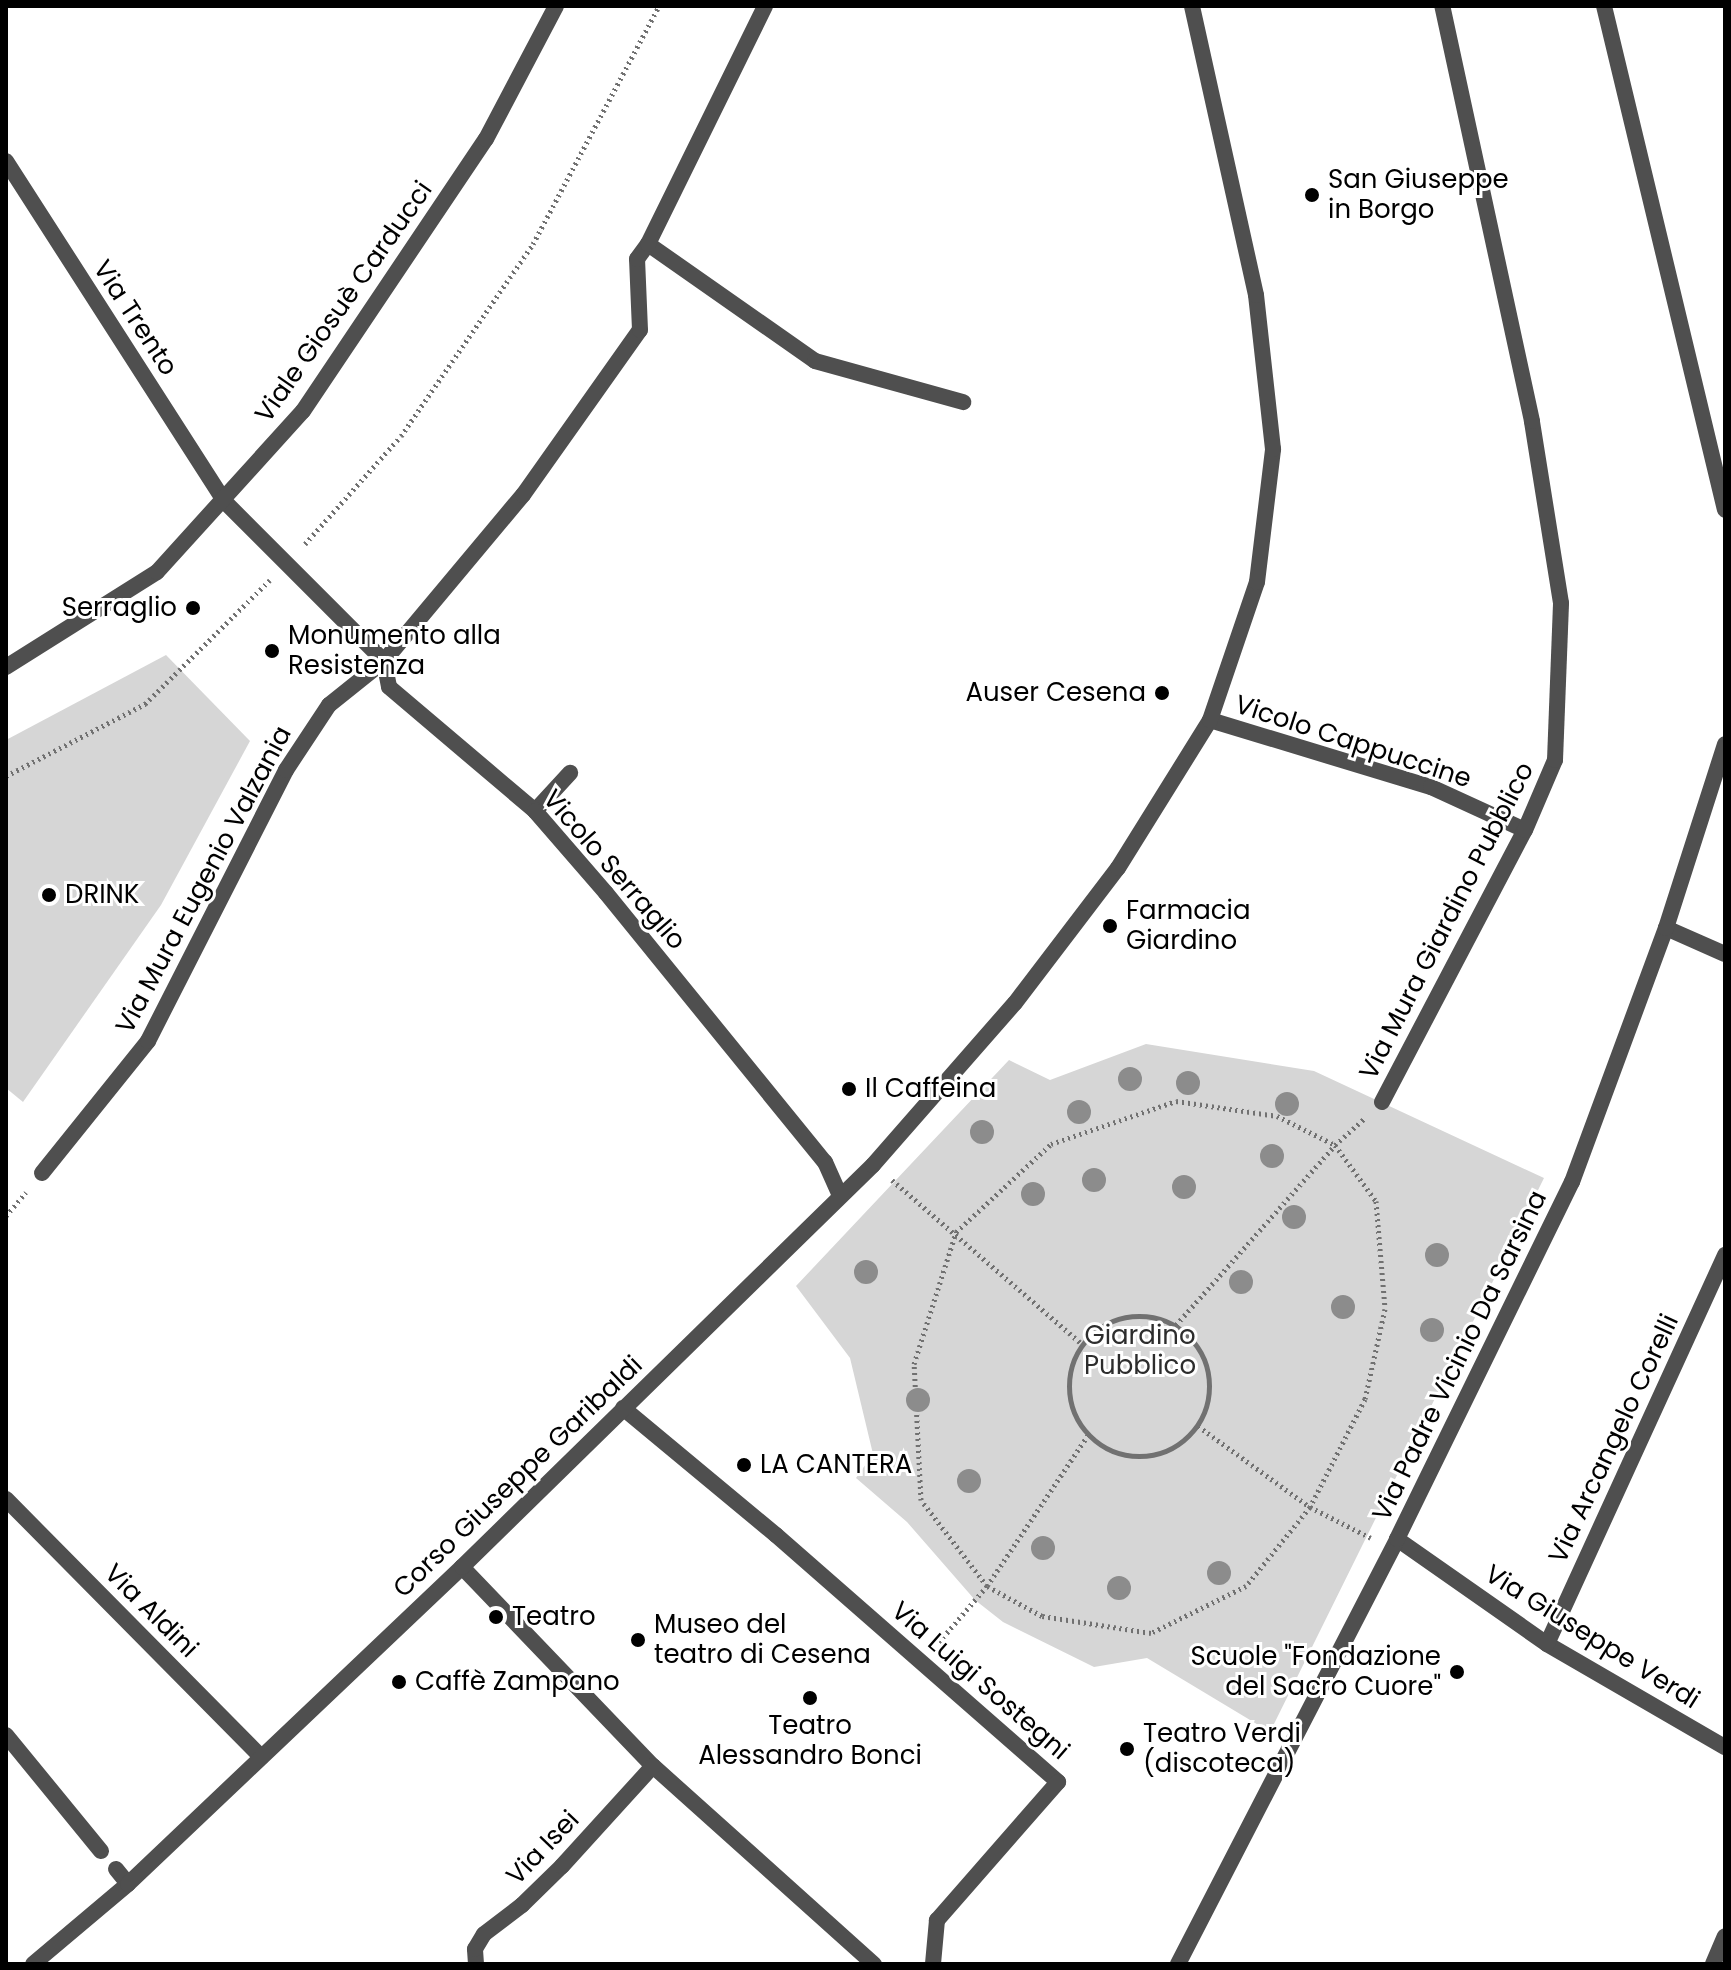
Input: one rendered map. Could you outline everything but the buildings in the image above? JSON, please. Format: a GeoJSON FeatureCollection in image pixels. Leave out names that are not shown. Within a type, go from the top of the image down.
{"type":"FeatureCollection","features":[{"type":"Feature","properties":{"kind":"street","name":"Viale Giosuè Carducci"},"geometry":{"type":"LineString","coordinates":[[6,667],[157,572],[303,411],[486,139],[556,6]]}},
{"type":"Feature","properties":{"kind":"street","name":"Via Mura Eugenio Valzania"},"geometry":{"type":"LineString","coordinates":[[42,1173],[148,1041],[286,770],[329,705],[384,661],[523,495],[640,330],[637,259],[648,244],[765,6]]}},
{"type":"Feature","properties":{"kind":"street","name":"Corso Giuseppe Garibaldi"},"geometry":{"type":"LineString","coordinates":[[33,1964],[128,1884],[462,1567],[873,1165],[1015,1003],[1118,868],[1210,720],[1257,582],[1273,449],[1256,295],[1192,6]]}},
{"type":"Feature","properties":{"kind":"street","name":"Via Mura Giardino Pubblico"},"geometry":{"type":"LineString","coordinates":[[1382,1102],[1525,830],[1555,760],[1561,603],[1532,421],[1442,6]]}},
{"type":"Feature","properties":{"kind":"street"},"geometry":{"type":"LineString","coordinates":[[1604,6],[1725,510]]}},
{"type":"Feature","properties":{"kind":"street","name":"Via Trento"},"geometry":{"type":"LineString","coordinates":[[6,161],[224,501]]}},
{"type":"Feature","properties":{"kind":"street"},"geometry":{"type":"LineString","coordinates":[[648,244],[815,361],[963,402]]}},
{"type":"Feature","properties":{"kind":"street","name":"Vicolo Serraglio"},"geometry":{"type":"LineString","coordinates":[[224,501],[384,661],[389,687],[535,811],[606,893],[825,1162],[840,1196]]}},
{"type":"Feature","properties":{"kind":"street","name":"Vicolo Cappuccine"},"geometry":{"type":"LineString","coordinates":[[1210,720],[1431,787],[1525,830]]}},
{"type":"Feature","properties":{"kind":"street","name":"Via Padre Vicinio Da Sarsina"},"geometry":{"type":"LineString","coordinates":[[1178,1964],[1397,1539],[1572,1182],[1666,928],[1725,744]]}},
{"type":"Feature","properties":{"kind":"street"},"geometry":{"type":"LineString","coordinates":[[535,811],[570,773]]}},
{"type":"Feature","properties":{"kind":"street"},"geometry":{"type":"LineString","coordinates":[[1666,928],[1725,954]]}},
{"type":"Feature","properties":{"kind":"street","name":"Via Arcangelo Corelli"},"geometry":{"type":"LineString","coordinates":[[1547,1644],[1725,1255]]}},
{"type":"Feature","properties":{"kind":"street","name":"Via Luigi Sostegni"},"geometry":{"type":"LineString","coordinates":[[623,1408],[923,1662],[1058,1782],[937,1920],[933,1964]]}},
{"type":"Feature","properties":{"kind":"street","name":"Via Aldini"},"geometry":{"type":"LineString","coordinates":[[6,1499],[261,1757]]}},
{"type":"Feature","properties":{"kind":"street","name":"Via Giuseppe Verdi"},"geometry":{"type":"LineString","coordinates":[[1397,1539],[1547,1644],[1725,1747]]}},
{"type":"Feature","properties":{"kind":"street"},"geometry":{"type":"LineString","coordinates":[[462,1567],[653,1766],[874,1964]]}},
{"type":"Feature","properties":{"kind":"street"},"geometry":{"type":"LineString","coordinates":[[6,1735],[101,1851]]}},
{"type":"Feature","properties":{"kind":"street","name":"Via Isei"},"geometry":{"type":"LineString","coordinates":[[476,1964],[475,1949],[484,1934],[522,1905],[562,1866],[653,1766]]}},
{"type":"Feature","properties":{"kind":"street"},"geometry":{"type":"LineString","coordinates":[[116,1869],[128,1884]]}},
{"type":"Feature","properties":{"kind":"street"},"geometry":{"type":"LineString","coordinates":[[1713,1964],[1725,1936]]}},
{"type":"Feature","properties":{"kind":"path"},"geometry":{"type":"LineString","coordinates":[[6,776],[145,704],[286,565],[401,436],[533,244],[659,6]]}},
{"type":"Feature","properties":{"kind":"path"},"geometry":{"type":"LineString","coordinates":[[1176,1101],[1277,1116],[1335,1145],[1376,1201],[1385,1309],[1365,1399],[1310,1507],[1246,1586],[1151,1633],[1042,1616],[987,1586],[921,1500],[914,1364],[956,1232],[1051,1144],[1176,1101]]}},
{"type":"Feature","properties":{"kind":"path"},"geometry":{"type":"LineString","coordinates":[[1176,1325],[1335,1145],[1382,1102]]}},
{"type":"Feature","properties":{"kind":"path"},"geometry":{"type":"LineString","coordinates":[[892,1180],[956,1232],[1082,1344]]}},
{"type":"Feature","properties":{"kind":"path"},"geometry":{"type":"LineString","coordinates":[[1153,1316],[1176,1325],[1196,1343],[1210,1379],[1208,1404],[1198,1426],[1167,1451],[1143,1457],[1109,1450],[1088,1435],[1075,1416],[1069,1392],[1071,1366],[1082,1344],[1098,1328],[1120,1317],[1153,1316]]}},
{"type":"Feature","properties":{"kind":"path"},"geometry":{"type":"LineString","coordinates":[[1198,1426],[1310,1507],[1365,1538]]}},
{"type":"Feature","properties":{"kind":"path"},"geometry":{"type":"LineString","coordinates":[[923,1662],[987,1586],[1088,1435]]}},
{"type":"Feature","properties":{"kind":"green space"},"geometry":{"type":"Polygon","coordinates":[[[166,655],[250,741],[161,905],[23,1102],[6,1088],[6,740],[166,655]]]}},
{"type":"Feature","properties":{"kind":"green space","name":"Giardino Pubblico"},"geometry":{"type":"Polygon","coordinates":[[[1146,1044],[1314,1071],[1544,1178],[1270,1732],[1147,1658],[1094,1667],[1003,1622],[975,1600],[907,1522],[856,1478],[873,1454],[850,1358],[796,1286],[1009,1060],[1050,1080],[1146,1044]]]}},
{"type":"Feature","properties":{"kind":"place","name":"San Giuseppe in Borgo"},"geometry":{"type":"Point","coordinates":[1312,195]}},
{"type":"Feature","properties":{"kind":"place","name":"Serraglio"},"geometry":{"type":"Point","coordinates":[193,608]}},
{"type":"Feature","properties":{"kind":"place","name":"Monumento alla Resistenza"},"geometry":{"type":"Point","coordinates":[272,651]}},
{"type":"Feature","properties":{"kind":"place","name":"Auser Cesena"},"geometry":{"type":"Point","coordinates":[1162,693]}},
{"type":"Feature","properties":{"kind":"place","name":"DRINK"},"geometry":{"type":"Point","coordinates":[49,895]}},
{"type":"Feature","properties":{"kind":"place","name":"Farmacia Giardino"},"geometry":{"type":"Point","coordinates":[1110,926]}},
{"type":"Feature","properties":{"kind":"place","name":"Il Caffeina"},"geometry":{"type":"Point","coordinates":[849,1089]}},
{"type":"Feature","properties":{"kind":"place","name":"LA CANTERA"},"geometry":{"type":"Point","coordinates":[744,1465]}},
{"type":"Feature","properties":{"kind":"place","name":"Teatro"},"geometry":{"type":"Point","coordinates":[496,1617]}},
{"type":"Feature","properties":{"kind":"place","name":"Museo del teatro di Cesena"},"geometry":{"type":"Point","coordinates":[638,1640]}},
{"type":"Feature","properties":{"kind":"place","name":"Scuole \"Fondazione del Sacro Cuore\""},"geometry":{"type":"Point","coordinates":[1457,1672]}},
{"type":"Feature","properties":{"kind":"place","name":"Caffè Zampano"},"geometry":{"type":"Point","coordinates":[399,1682]}},
{"type":"Feature","properties":{"kind":"place","name":"Teatro Alessandro Bonci"},"geometry":{"type":"Point","coordinates":[810,1698]}},
{"type":"Feature","properties":{"kind":"place","name":"Teatro Verdi (discoteca)"},"geometry":{"type":"Point","coordinates":[1127,1749]}}]}
